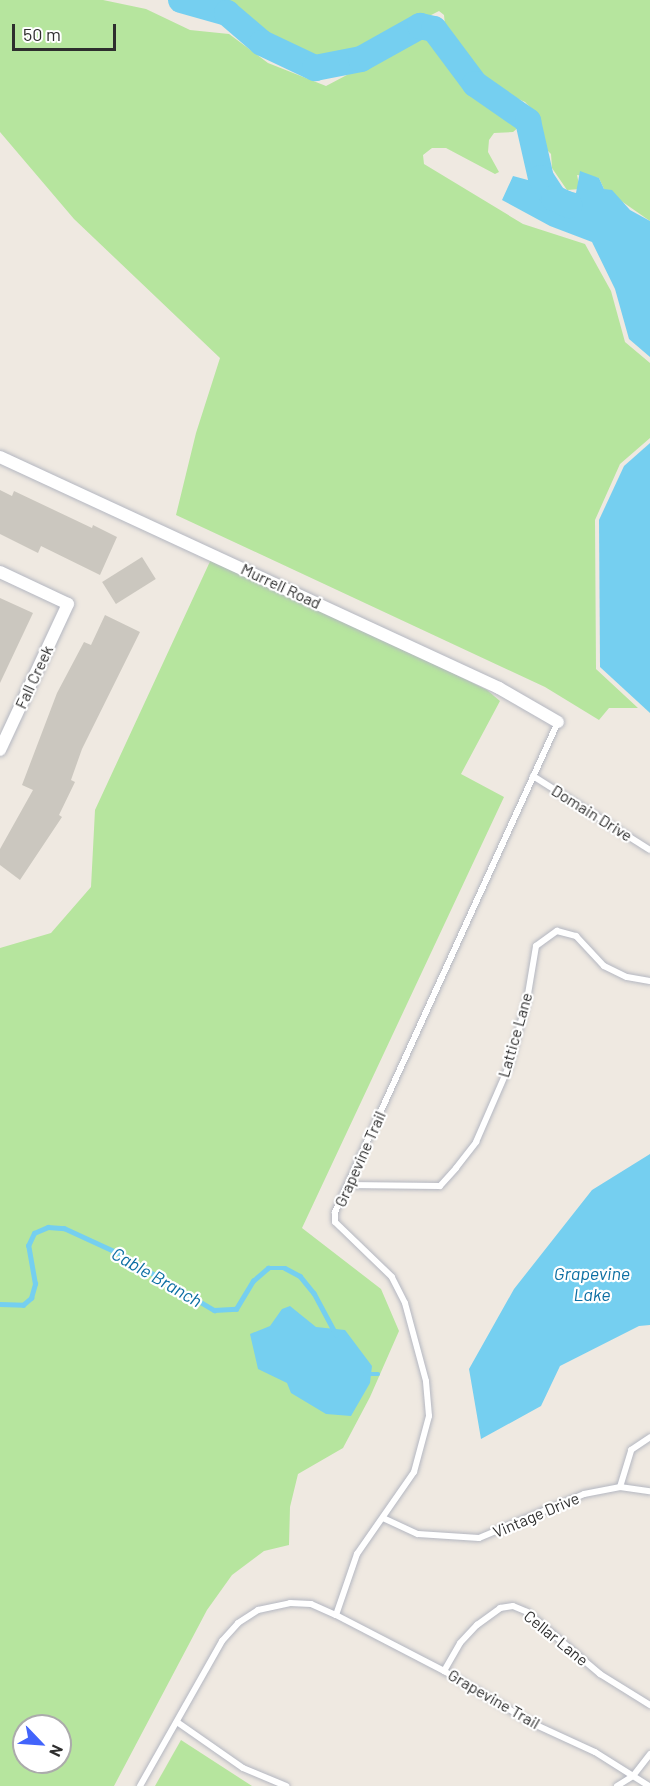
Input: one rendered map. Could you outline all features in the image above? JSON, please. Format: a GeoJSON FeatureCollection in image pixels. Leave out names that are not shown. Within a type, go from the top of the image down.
{"type":"FeatureCollection","features":[{"type":"Feature","properties":{"kind":"street","name":"Murrell Road"},"geometry":{"type":"LineString","coordinates":[[0,457],[499,688],[558,723]]}},
{"type":"Feature","properties":{"kind":"street","name":"Fall Creek"},"geometry":{"type":"LineString","coordinates":[[0,572],[68,604],[0,750]]}},
{"type":"Feature","properties":{"kind":"lane","name":"Grapevine Trail"},"geometry":{"type":"LineString","coordinates":[[336,1615],[357,1554],[414,1472],[422,1451],[429,1416],[426,1382],[405,1303],[392,1277],[335,1222],[335,1212],[558,723]]}},
{"type":"Feature","properties":{"kind":"lane","name":"Domain Drive"},"geometry":{"type":"LineString","coordinates":[[533,776],[650,850]]}},
{"type":"Feature","properties":{"kind":"lane","name":"Lattice Lane"},"geometry":{"type":"LineString","coordinates":[[348,1185],[440,1186],[456,1168],[476,1142],[509,1066],[527,1000],[536,946],[550,936],[558,931],[576,936],[604,966],[627,977],[650,981]]}},
{"type":"Feature","properties":{"kind":"lane"},"geometry":{"type":"LineString","coordinates":[[620,1487],[631,1450],[650,1437]]}},
{"type":"Feature","properties":{"kind":"lane","name":"Vintage Drive"},"geometry":{"type":"LineString","coordinates":[[383,1518],[418,1534],[479,1538],[584,1494],[620,1487],[650,1491]]}},
{"type":"Feature","properties":{"kind":"lane","name":"Grapevine Trail"},"geometry":{"type":"LineString","coordinates":[[142,1784],[222,1641],[238,1623],[258,1610],[290,1603],[311,1604],[336,1615],[444,1671],[649,1786]]}},
{"type":"Feature","properties":{"kind":"lane","name":"Cellar Lane"},"geometry":{"type":"LineString","coordinates":[[444,1671],[460,1643],[477,1625],[500,1608],[513,1606],[527,1612],[600,1674],[650,1705]]}},
{"type":"Feature","properties":{"kind":"lane"},"geometry":{"type":"LineString","coordinates":[[177,1722],[243,1768],[286,1786]]}},
{"type":"Feature","properties":{"kind":"lane"},"geometry":{"type":"LineString","coordinates":[[617,1786],[633,1776],[650,1754]]}},
{"type":"Feature","properties":{"kind":"green space"},"geometry":{"type":"Polygon","coordinates":[[[0,0],[103,0],[146,9],[190,30],[229,34],[268,63],[326,86],[421,36],[430,41],[468,90],[520,126],[513,132],[494,133],[489,140],[488,152],[499,172],[495,174],[446,148],[432,148],[423,155],[424,164],[523,224],[585,244],[611,291],[625,342],[650,363],[650,438],[620,464],[595,520],[596,669],[638,708],[609,708],[599,720],[545,687],[176,515],[196,433],[220,358],[74,219],[0,132],[0,0]]]}},
{"type":"Feature","properties":{"kind":"green space"},"geometry":{"type":"Polygon","coordinates":[[[213,0],[650,0],[650,221],[604,189],[599,178],[577,175],[580,189],[567,190],[552,168],[551,154],[543,146],[538,115],[525,102],[499,90],[446,36],[444,15],[439,11],[366,48],[330,56],[304,55],[259,33],[233,10],[213,0]]]}},
{"type":"Feature","properties":{"kind":"green space"},"geometry":{"type":"Polygon","coordinates":[[[213,555],[487,690],[500,701],[461,774],[504,797],[302,1228],[381,1289],[399,1331],[370,1397],[343,1448],[298,1474],[290,1507],[289,1545],[264,1551],[232,1575],[207,1610],[114,1786],[0,1786],[0,948],[51,933],[91,887],[95,810],[213,555]]]}},
{"type":"Feature","properties":{"kind":"green space"},"geometry":{"type":"Polygon","coordinates":[[[181,1740],[252,1786],[155,1786],[181,1740]]]}},
{"type":"Feature","properties":{"kind":"water"},"geometry":{"type":"Polygon","coordinates":[[[580,171],[599,178],[604,189],[612,190],[630,210],[650,221],[650,357],[629,339],[615,289],[592,242],[550,226],[502,200],[513,176],[576,193],[580,171]]]}},
{"type":"Feature","properties":{"kind":"water"},"geometry":{"type":"Polygon","coordinates":[[[650,443],[650,713],[600,667],[599,520],[624,466],[650,443]]]}},
{"type":"Feature","properties":{"kind":"water","name":"Grapevine Lake"},"geometry":{"type":"Polygon","coordinates":[[[650,1154],[650,1325],[639,1326],[560,1366],[541,1406],[481,1439],[469,1369],[514,1289],[592,1190],[650,1154]]]}},
{"type":"Feature","properties":{"kind":"water"},"geometry":{"type":"Polygon","coordinates":[[[290,1306],[316,1327],[345,1330],[372,1366],[370,1383],[351,1416],[326,1414],[291,1393],[287,1383],[258,1369],[250,1334],[270,1326],[282,1309],[290,1306]]]}},
{"type":"Feature","properties":{"kind":"building"},"geometry":{"type":"Polygon","coordinates":[[[0,490],[12,496],[14,491],[92,528],[93,525],[117,537],[100,575],[41,546],[38,553],[0,534],[0,490]]]}},
{"type":"Feature","properties":{"kind":"building"},"geometry":{"type":"Polygon","coordinates":[[[142,557],[156,579],[116,604],[102,582],[142,557]]]}},
{"type":"Feature","properties":{"kind":"building"},"geometry":{"type":"Polygon","coordinates":[[[0,598],[33,613],[0,683],[0,598]]]}},
{"type":"Feature","properties":{"kind":"building"},"geometry":{"type":"Polygon","coordinates":[[[105,615],[140,632],[82,749],[71,780],[75,782],[59,815],[62,817],[20,880],[0,865],[0,849],[33,790],[22,785],[57,693],[84,642],[91,645],[105,615]]]}},
{"type":"Feature","properties":{"kind":"waterway"},"geometry":{"type":"LineString","coordinates":[[181,0],[227,13],[262,43],[315,68],[361,59],[420,26],[434,29],[475,84],[528,121],[541,178],[554,198],[569,205]]}},
{"type":"Feature","properties":{"kind":"waterway","name":"Cable Branch"},"geometry":{"type":"LineString","coordinates":[[0,1304],[23,1305],[31,1298],[35,1284],[28,1246],[34,1233],[48,1227],[64,1228],[118,1253],[214,1310],[236,1309],[253,1281],[268,1268],[285,1268],[300,1276],[314,1293],[336,1334]]}},
{"type":"Feature","properties":{"kind":"waterway","name":"Cable Branch"},"geometry":{"type":"LineString","coordinates":[[365,1374],[378,1374]]}}]}
